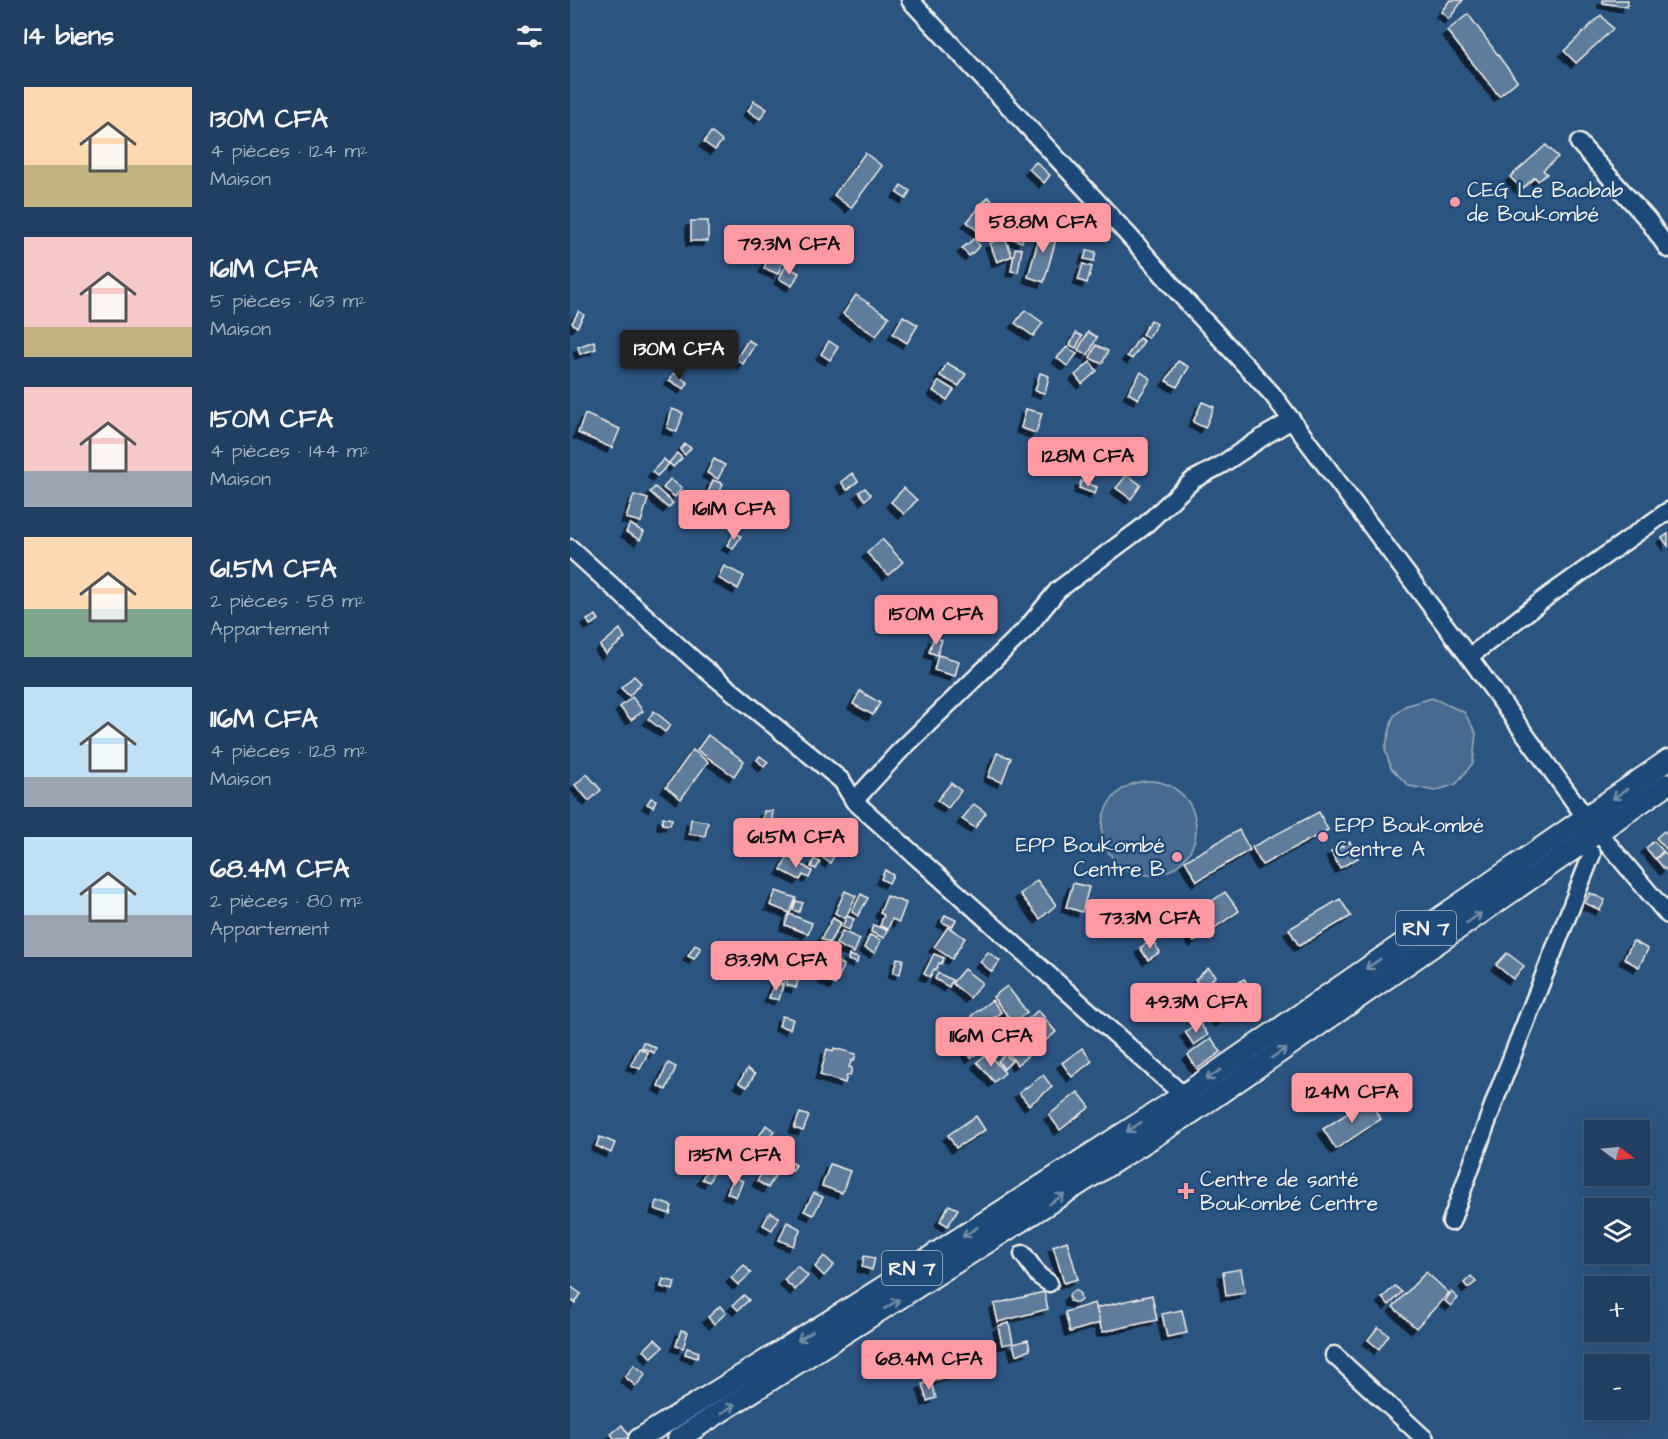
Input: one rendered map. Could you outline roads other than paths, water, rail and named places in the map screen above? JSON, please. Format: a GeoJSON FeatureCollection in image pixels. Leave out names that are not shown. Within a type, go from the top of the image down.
{"type":"FeatureCollection","features":[{"type":"Feature","properties":{"kind":"main road","name":"RN 7"},"geometry":{"type":"LineString","coordinates":[[678,1439],[1196,1110],[1593,826],[1668,760]]}},
{"type":"Feature","properties":{"kind":"main road","name":"RN 7"},"geometry":{"type":"LineString","coordinates":[[639,1439],[739,1378],[1183,1095],[1593,826],[1668,784]]}},
{"type":"Feature","properties":{"kind":"street"},"geometry":{"type":"LineString","coordinates":[[910,0],[1272,394],[1593,826],[1668,915]]}},
{"type":"Feature","properties":{"kind":"street"},"geometry":{"type":"LineString","coordinates":[[1580,143],[1648,220],[1668,249]]}},
{"type":"Feature","properties":{"kind":"street"},"geometry":{"type":"LineString","coordinates":[[854,801],[898,753],[1027,628],[1058,591],[1143,527],[1192,480],[1221,465],[1292,420]]}},
{"type":"Feature","properties":{"kind":"street"},"geometry":{"type":"LineString","coordinates":[[1469,657],[1548,596],[1668,511]]}},
{"type":"Feature","properties":{"kind":"street"},"geometry":{"type":"LineString","coordinates":[[570,548],[695,661],[842,781],[854,801],[1183,1095]]}},
{"type":"Feature","properties":{"kind":"street"},"geometry":{"type":"LineString","coordinates":[[1451,1222],[1498,1092],[1592,854]]}},
{"type":"Feature","properties":{"kind":"street"},"geometry":{"type":"LineString","coordinates":[[1023,1254],[1039,1276],[1049,1283]]}},
{"type":"Feature","properties":{"kind":"street"},"geometry":{"type":"LineString","coordinates":[[1334,1355],[1425,1439]]}},
{"type":"Feature","properties":{"kind":"place","name":"CEG Le Baobab de Boukombé"},"geometry":{"type":"Point","coordinates":[1455,202]}},
{"type":"Feature","properties":{"kind":"place","name":"EPP Boukombé Centre A"},"geometry":{"type":"Point","coordinates":[1323,837]}},
{"type":"Feature","properties":{"kind":"place","name":"EPP Boukombé Centre B"},"geometry":{"type":"Point","coordinates":[1177,857]}},
{"type":"Feature","properties":{"kind":"place","name":"Centre de santé Boukombé Centre"},"geometry":{"type":"Point","coordinates":[1186,1191]}}]}
